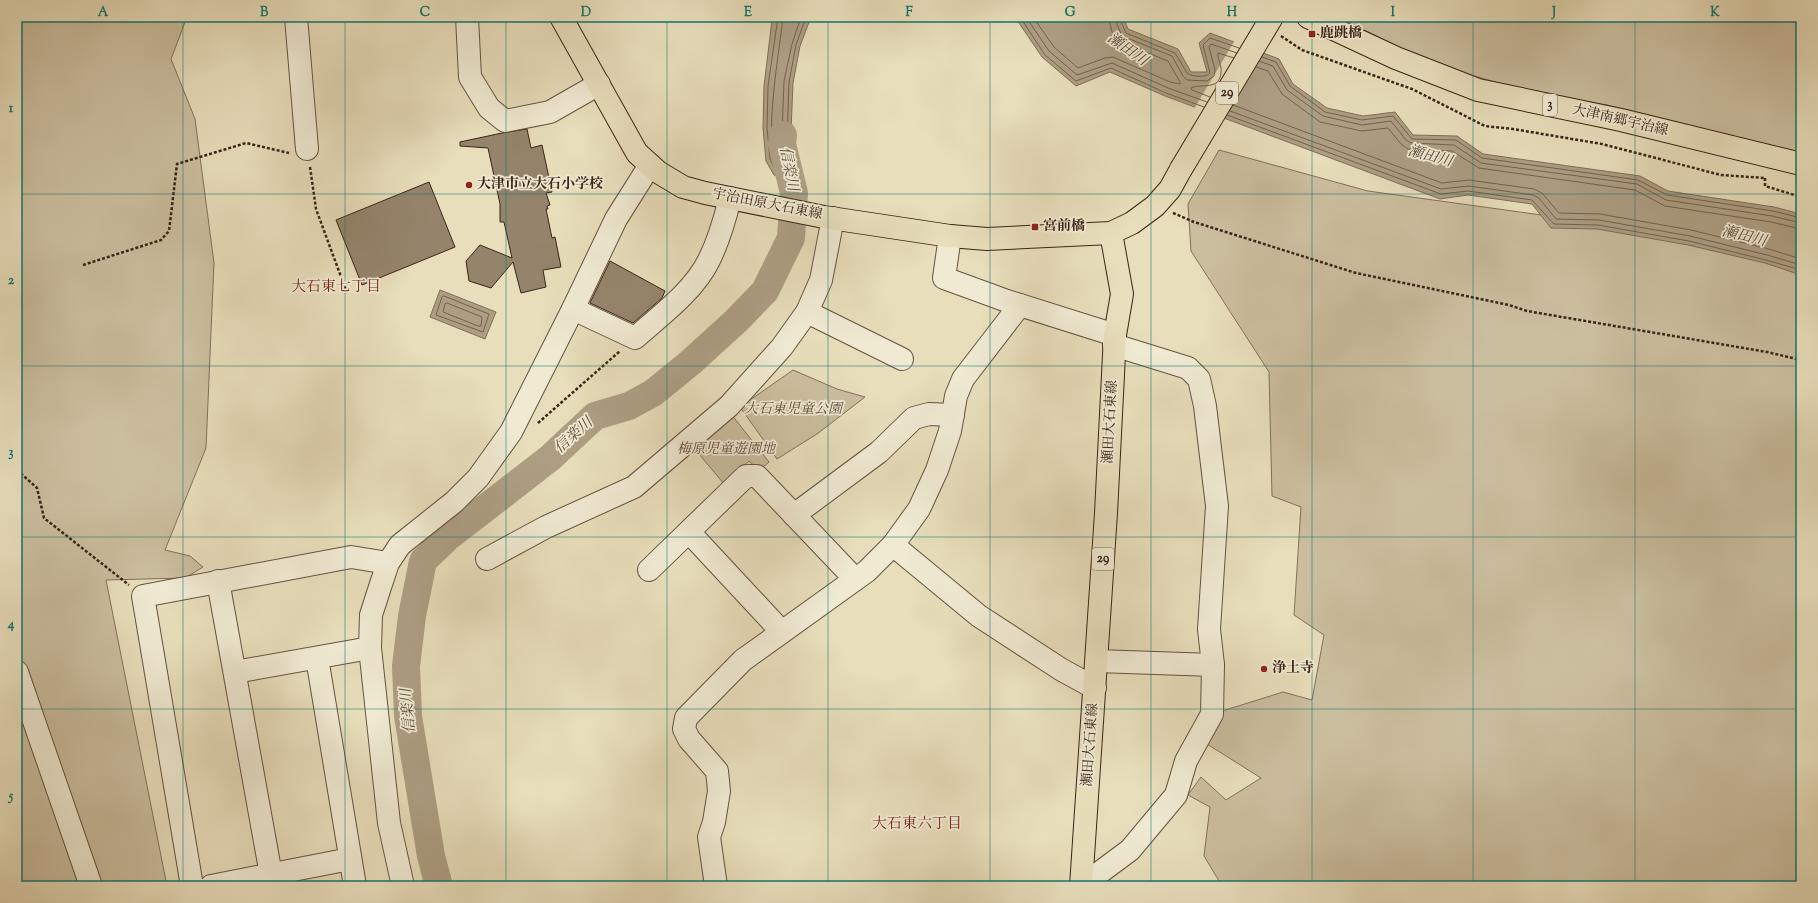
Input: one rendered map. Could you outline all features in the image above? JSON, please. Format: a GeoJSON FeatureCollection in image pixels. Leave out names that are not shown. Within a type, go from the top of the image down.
{"type":"FeatureCollection","features":[{"type":"Feature","properties":{"kind":"main road","name":"宇治田原大石東線"},"geometry":{"type":"LineString","coordinates":[[561,17],[637,153],[658,172],[683,187],[736,200],[828,217],[950,236],[987,239],[1111,233]]}},
{"type":"Feature","properties":{"kind":"main road","name":"29"},"geometry":{"type":"LineString","coordinates":[[1111,233],[1132,223],[1155,206],[1170,189],[1272,17]]}},
{"type":"Feature","properties":{"kind":"main road","name":"大津南郷宇治線"},"geometry":{"type":"LineString","coordinates":[[1308,17],[1396,58],[1478,90],[1621,120],[1801,164]]}},
{"type":"Feature","properties":{"kind":"main road","name":"瀬田大石東線"},"geometry":{"type":"LineString","coordinates":[[1081,884],[1097,662],[1114,340],[1122,294],[1111,233]]}},
{"type":"Feature","properties":{"kind":"street"},"geometry":{"type":"LineString","coordinates":[[296,17],[307,149]]}},
{"type":"Feature","properties":{"kind":"street"},"geometry":{"type":"LineString","coordinates":[[466,17],[470,76],[489,108],[505,121],[550,112],[599,84]]}},
{"type":"Feature","properties":{"kind":"street"},"geometry":{"type":"LineString","coordinates":[[403,886],[388,823],[370,648],[371,615],[388,563],[400,544],[454,502],[478,478],[511,432],[573,309],[616,218],[650,165]]}},
{"type":"Feature","properties":{"kind":"street"},"geometry":{"type":"LineString","coordinates":[[573,309],[635,338],[671,306],[700,274],[709,261],[736,200]]}},
{"type":"Feature","properties":{"kind":"street"},"geometry":{"type":"LineString","coordinates":[[487,559],[546,528],[634,487],[728,406],[782,347],[807,312],[821,280],[828,217]]}},
{"type":"Feature","properties":{"kind":"street"},"geometry":{"type":"LineString","coordinates":[[950,236],[944,278],[1188,368],[1199,379],[1205,406],[1217,506],[1209,629],[1214,665],[1212,714],[1186,761],[1176,795],[1130,850],[1091,879],[1081,884]]}},
{"type":"Feature","properties":{"kind":"street"},"geometry":{"type":"LineString","coordinates":[[716,886],[709,837],[714,822],[718,791],[717,771],[689,739],[684,729],[686,718],[744,660],[867,571],[893,545],[919,509],[937,470],[950,431],[956,396],[963,379],[1020,305]]}},
{"type":"Feature","properties":{"kind":"street"},"geometry":{"type":"LineString","coordinates":[[807,312],[902,359]]}},
{"type":"Feature","properties":{"kind":"street"},"geometry":{"type":"LineString","coordinates":[[794,515],[879,452],[914,418],[929,414],[953,415]]}},
{"type":"Feature","properties":{"kind":"street"},"geometry":{"type":"LineString","coordinates":[[650,570],[746,476],[757,476],[855,579]]}},
{"type":"Feature","properties":{"kind":"street"},"geometry":{"type":"LineString","coordinates":[[689,532],[782,632]]}},
{"type":"Feature","properties":{"kind":"street"},"geometry":{"type":"LineString","coordinates":[[893,545],[979,616],[1062,670],[1095,688]]}},
{"type":"Feature","properties":{"kind":"street"},"geometry":{"type":"LineString","coordinates":[[192,886],[143,596],[351,557],[388,563]]}},
{"type":"Feature","properties":{"kind":"street"},"geometry":{"type":"LineString","coordinates":[[218,581],[272,880]]}},
{"type":"Feature","properties":{"kind":"street"},"geometry":{"type":"LineString","coordinates":[[235,672],[370,648]]}},
{"type":"Feature","properties":{"kind":"street"},"geometry":{"type":"LineString","coordinates":[[317,658],[355,886]]}},
{"type":"Feature","properties":{"kind":"street"},"geometry":{"type":"LineString","coordinates":[[1097,662],[1214,665]]}},
{"type":"Feature","properties":{"kind":"street"},"geometry":{"type":"LineString","coordinates":[[17,672],[91,886]]}},
{"type":"Feature","properties":{"kind":"street"},"geometry":{"type":"LineString","coordinates":[[211,886],[272,880],[350,859]]}},
{"type":"Feature","properties":{"kind":"path"},"geometry":{"type":"LineString","coordinates":[[83,265],[161,240],[169,230],[177,164],[246,144],[299,156],[307,149]]}},
{"type":"Feature","properties":{"kind":"path"},"geometry":{"type":"LineString","coordinates":[[307,149],[316,209],[348,293]]}},
{"type":"Feature","properties":{"kind":"path"},"geometry":{"type":"LineString","coordinates":[[1766,155],[1765,186],[1801,197]]}},
{"type":"Feature","properties":{"kind":"path"},"geometry":{"type":"LineString","coordinates":[[1738,176],[1765,178]]}},
{"type":"Feature","properties":{"kind":"path"},"geometry":{"type":"LineString","coordinates":[[1155,206],[1194,222],[1356,273],[1509,305],[1528,312],[1767,352],[1801,360]]}},
{"type":"Feature","properties":{"kind":"path"},"geometry":{"type":"LineString","coordinates":[[511,432],[533,427],[635,338]]}},
{"type":"Feature","properties":{"kind":"path"},"geometry":{"type":"LineString","coordinates":[[17,470],[37,488],[44,518],[143,596]]}},
{"type":"Feature","properties":{"kind":"green space"},"geometry":{"type":"Polygon","coordinates":[[[17,17],[187,17],[171,59],[195,119],[214,263],[206,448],[165,550],[190,556],[203,567],[185,578],[106,580],[167,886],[17,886],[17,17]]]}},
{"type":"Feature","properties":{"kind":"green space"},"geometry":{"type":"Polygon","coordinates":[[[1338,17],[1801,17],[1801,153],[1607,105],[1527,91],[1435,65],[1338,17]]]}},
{"type":"Feature","properties":{"kind":"green space"},"geometry":{"type":"Polygon","coordinates":[[[1219,150],[1368,191],[1556,217],[1801,266],[1801,886],[1217,886],[1219,881],[1204,856],[1210,807],[1188,795],[1201,777],[1226,800],[1261,778],[1207,744],[1219,712],[1283,692],[1312,700],[1324,635],[1294,615],[1301,507],[1272,496],[1269,372],[1191,251],[1188,204],[1219,150]]]}},
{"type":"Feature","properties":{"kind":"green space","name":"大石東児童公園"},"geometry":{"type":"Polygon","coordinates":[[[793,370],[837,389],[865,397],[817,434],[777,459],[740,407],[793,370]]]}},
{"type":"Feature","properties":{"kind":"green space","name":"梅原児童遊園地"},"geometry":{"type":"Polygon","coordinates":[[[731,414],[769,462],[759,470],[749,461],[724,484],[694,448],[731,414]]]}},
{"type":"Feature","properties":{"kind":"water"},"geometry":{"type":"Polygon","coordinates":[[[774,17],[811,17],[800,46],[793,83],[789,178],[774,175],[766,161],[763,128],[764,86],[772,20],[774,17]]]}},
{"type":"Feature","properties":{"kind":"water","name":"瀬田川"},"geometry":{"type":"Polygon","coordinates":[[[1015,17],[1123,17],[1128,29],[1178,49],[1191,72],[1207,72],[1199,43],[1210,33],[1279,59],[1293,84],[1327,108],[1363,116],[1395,112],[1413,135],[1457,136],[1483,154],[1640,176],[1668,191],[1774,207],[1801,214],[1801,275],[1765,263],[1688,245],[1597,229],[1551,228],[1532,204],[1468,195],[1440,199],[1165,96],[1110,72],[1076,86],[1042,57],[1015,17]]]}},
{"type":"Feature","properties":{"kind":"water"},"geometry":{"type":"Polygon","coordinates":[[[440,290],[496,312],[485,339],[430,317],[440,290]]]}},
{"type":"Feature","properties":{"kind":"pier"},"geometry":{"type":"Polygon","coordinates":[[[1235,40],[1243,43],[1202,112],[1194,109],[1235,40]]]}},
{"type":"Feature","properties":{"kind":"building"},"geometry":{"type":"Polygon","coordinates":[[[527,129],[531,148],[542,145],[552,192],[546,193],[550,205],[547,206],[548,209],[546,209],[552,238],[555,237],[561,267],[543,270],[546,287],[521,293],[513,262],[491,288],[469,281],[466,261],[480,245],[512,258],[504,222],[500,222],[500,204],[488,148],[460,146],[460,142],[527,129]]]}},
{"type":"Feature","properties":{"kind":"building"},"geometry":{"type":"Polygon","coordinates":[[[429,182],[455,247],[362,285],[336,220],[429,182]]]}},
{"type":"Feature","properties":{"kind":"building"},"geometry":{"type":"Polygon","coordinates":[[[610,261],[665,291],[662,298],[633,323],[590,303],[610,261]]]}},
{"type":"Feature","properties":{"kind":"waterway","name":"信楽川"},"geometry":{"type":"LineString","coordinates":[[439,886],[431,856],[408,716],[406,666],[412,616],[423,561],[448,537],[550,458],[595,416],[629,406],[653,393],[691,362],[736,321],[765,291],[791,238],[794,193],[782,144],[783,135]]}},
{"type":"Feature","properties":{"kind":"place","name":"鹿跳橋"},"geometry":{"type":"Point","coordinates":[1312,34]}},
{"type":"Feature","properties":{"kind":"place","name":"大津市立大石小学校"},"geometry":{"type":"Point","coordinates":[469,185]}},
{"type":"Feature","properties":{"kind":"place","name":"宮前橋"},"geometry":{"type":"Point","coordinates":[1035,227]}},
{"type":"Feature","properties":{"kind":"place","name":"浄土寺"},"geometry":{"type":"Point","coordinates":[1264,669]}},
{"type":"Feature","properties":{"kind":"district","name":"大石東七丁目"},"geometry":{"type":"Point","coordinates":[336,287]}},
{"type":"Feature","properties":{"kind":"district","name":"大石東六丁目"},"geometry":{"type":"Point","coordinates":[917,824]}}]}
